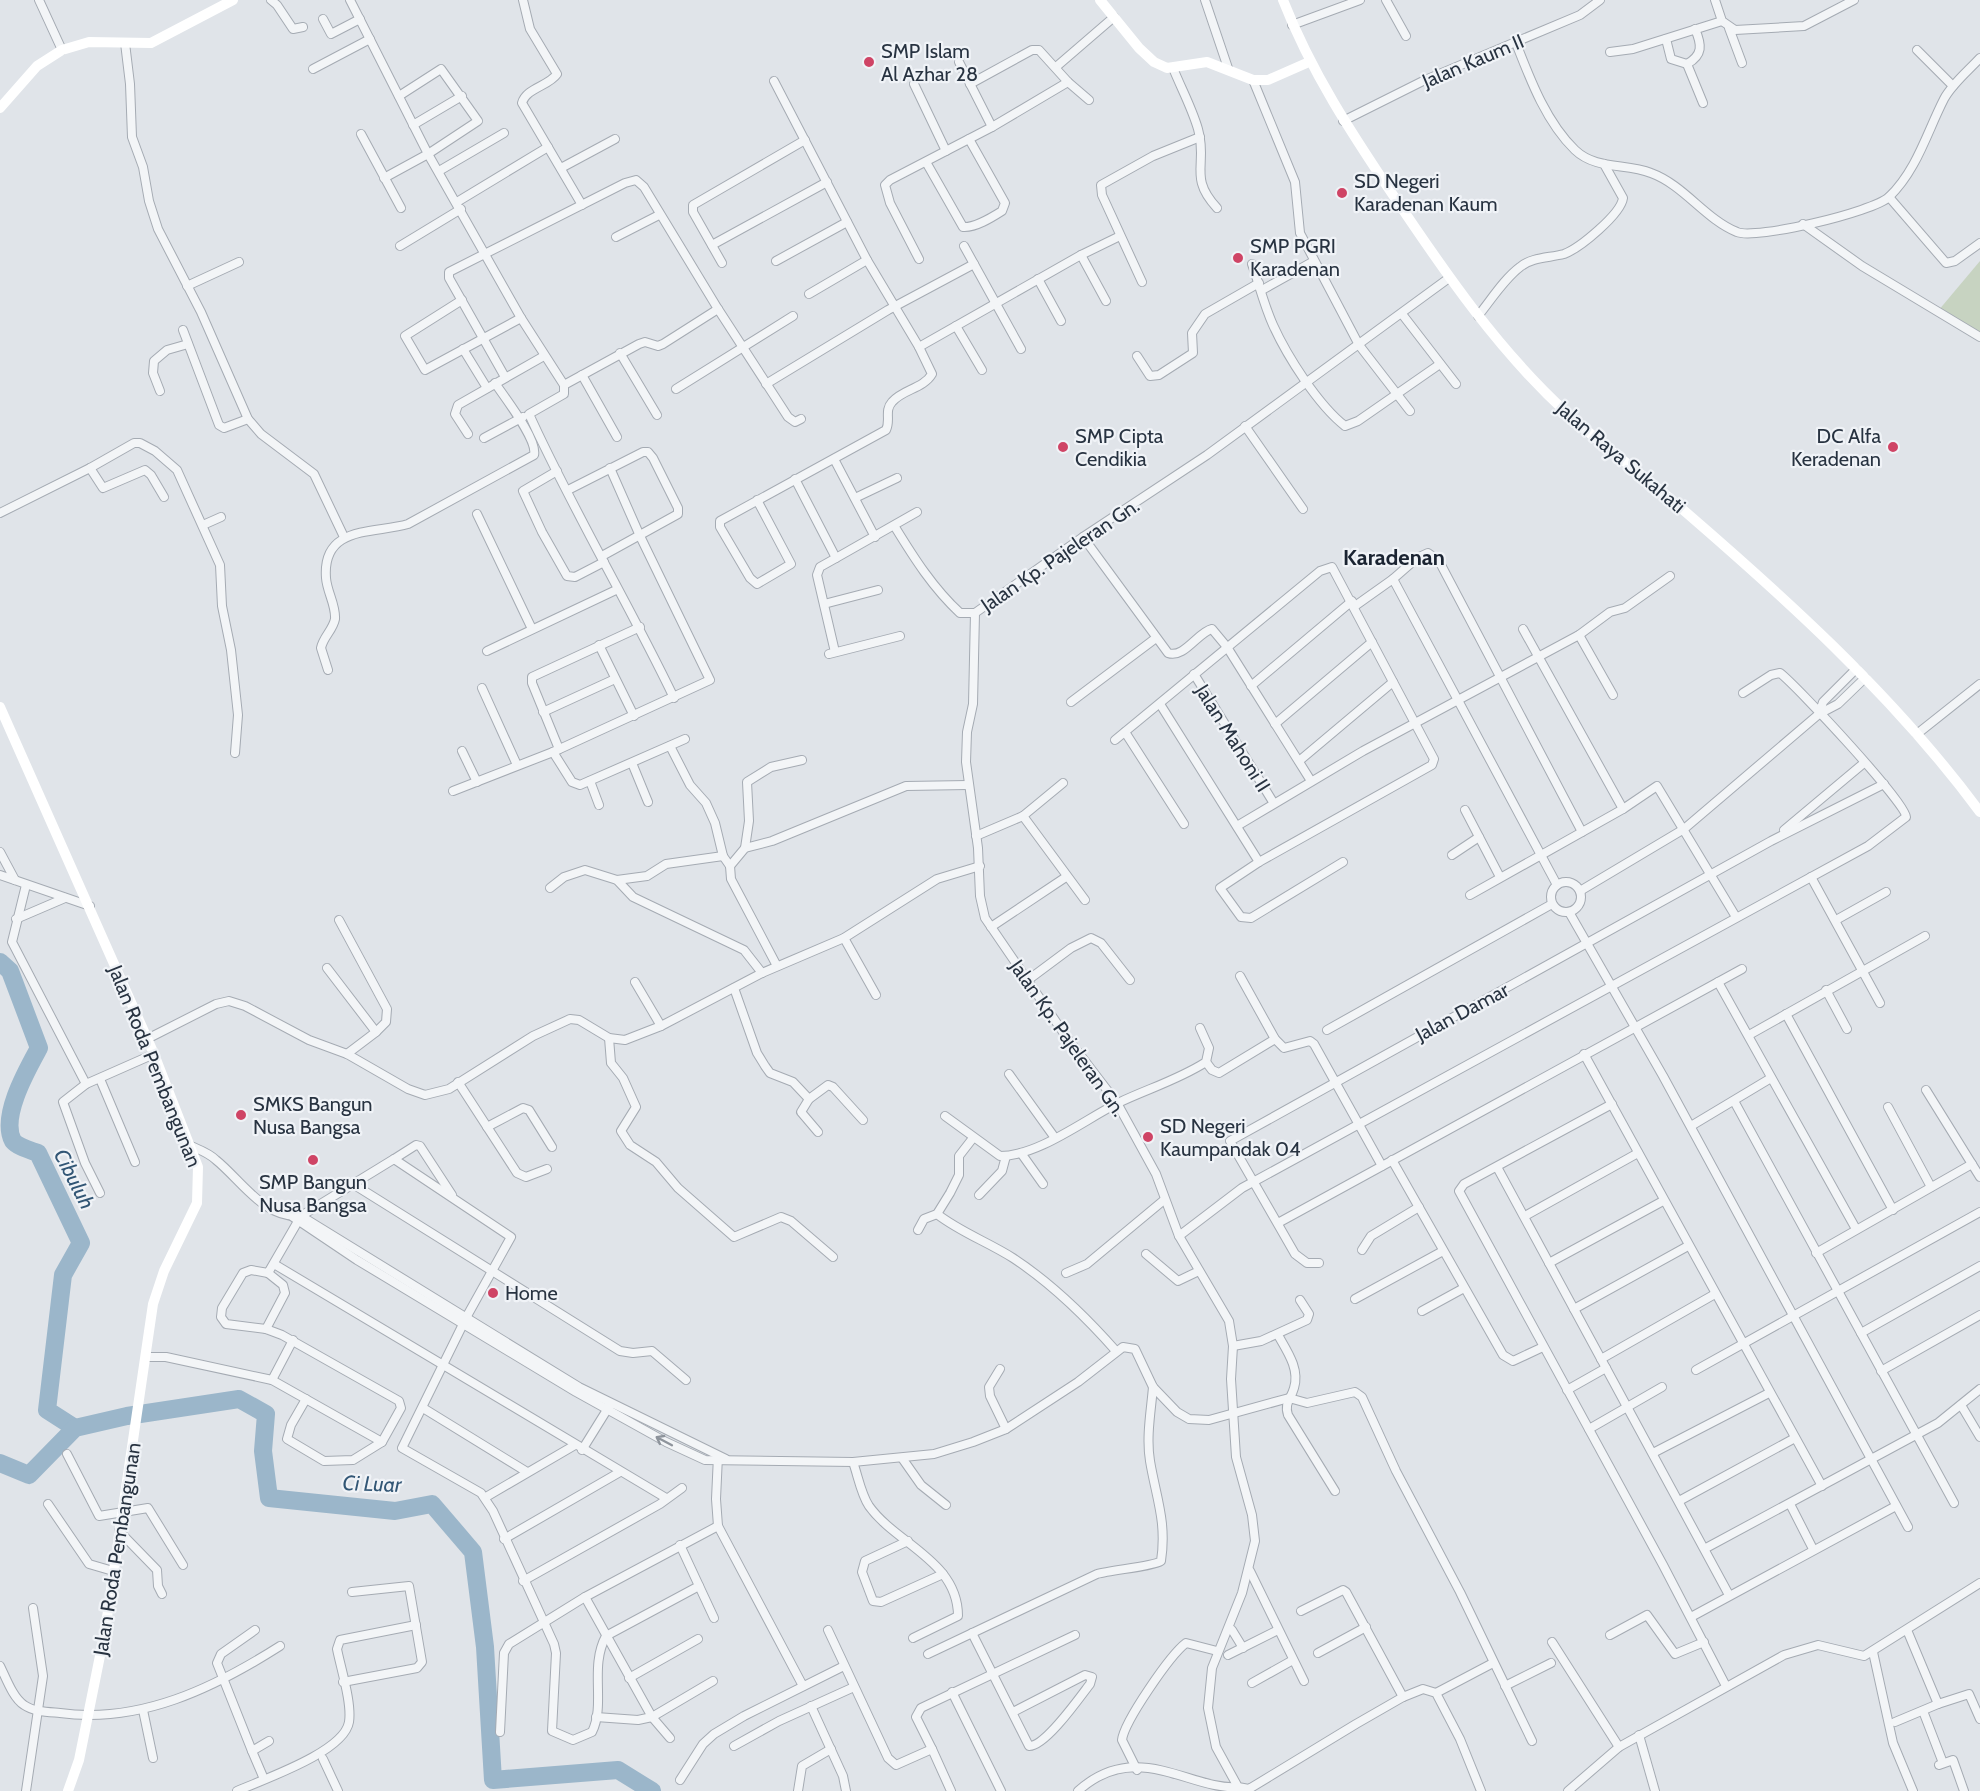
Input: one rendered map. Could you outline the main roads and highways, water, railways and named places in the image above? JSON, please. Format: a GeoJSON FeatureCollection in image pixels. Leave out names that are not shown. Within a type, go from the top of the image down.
{"type":"FeatureCollection","features":[{"type":"Feature","properties":{"kind":"waterway","name":"Cibuluh"},"geometry":{"type":"LineString","coordinates":[[0,962],[10,971],[39,1048],[12,1107],[10,1131],[15,1143],[38,1153],[81,1243],[63,1275],[47,1410],[75,1428]]}},
{"type":"Feature","properties":{"kind":"waterway","name":"Ci Luar"},"geometry":{"type":"LineString","coordinates":[[0,1463],[29,1475],[75,1428],[127,1416],[239,1399],[266,1414],[263,1451],[269,1498],[395,1511],[432,1504],[473,1552],[485,1647],[493,1780],[618,1770],[652,1791]]}},
{"type":"Feature","properties":{"kind":"place","name":"SMP Islam Al Azhar 28"},"geometry":{"type":"Point","coordinates":[869,62]}},
{"type":"Feature","properties":{"kind":"place","name":"SD Negeri Karadenan Kaum"},"geometry":{"type":"Point","coordinates":[1342,193]}},
{"type":"Feature","properties":{"kind":"place","name":"SMP PGRI Karadenan"},"geometry":{"type":"Point","coordinates":[1238,258]}},
{"type":"Feature","properties":{"kind":"place","name":"SMP Cipta Cendikia"},"geometry":{"type":"Point","coordinates":[1063,447]}},
{"type":"Feature","properties":{"kind":"place","name":"DC Alfa Keradenan"},"geometry":{"type":"Point","coordinates":[1893,447]}},
{"type":"Feature","properties":{"kind":"place","name":"SMKS Bangun Nusa Bangsa"},"geometry":{"type":"Point","coordinates":[241,1115]}},
{"type":"Feature","properties":{"kind":"place","name":"SD Negeri Kaumpandak 04"},"geometry":{"type":"Point","coordinates":[1148,1137]}},
{"type":"Feature","properties":{"kind":"place","name":"SMP Bangun Nusa Bangsa"},"geometry":{"type":"Point","coordinates":[313,1160]}},
{"type":"Feature","properties":{"kind":"place","name":"Home"},"geometry":{"type":"Point","coordinates":[493,1293]}},
{"type":"Feature","properties":{"kind":"district","name":"Karadenan"},"geometry":{"type":"Point","coordinates":[1394,557]}}]}
